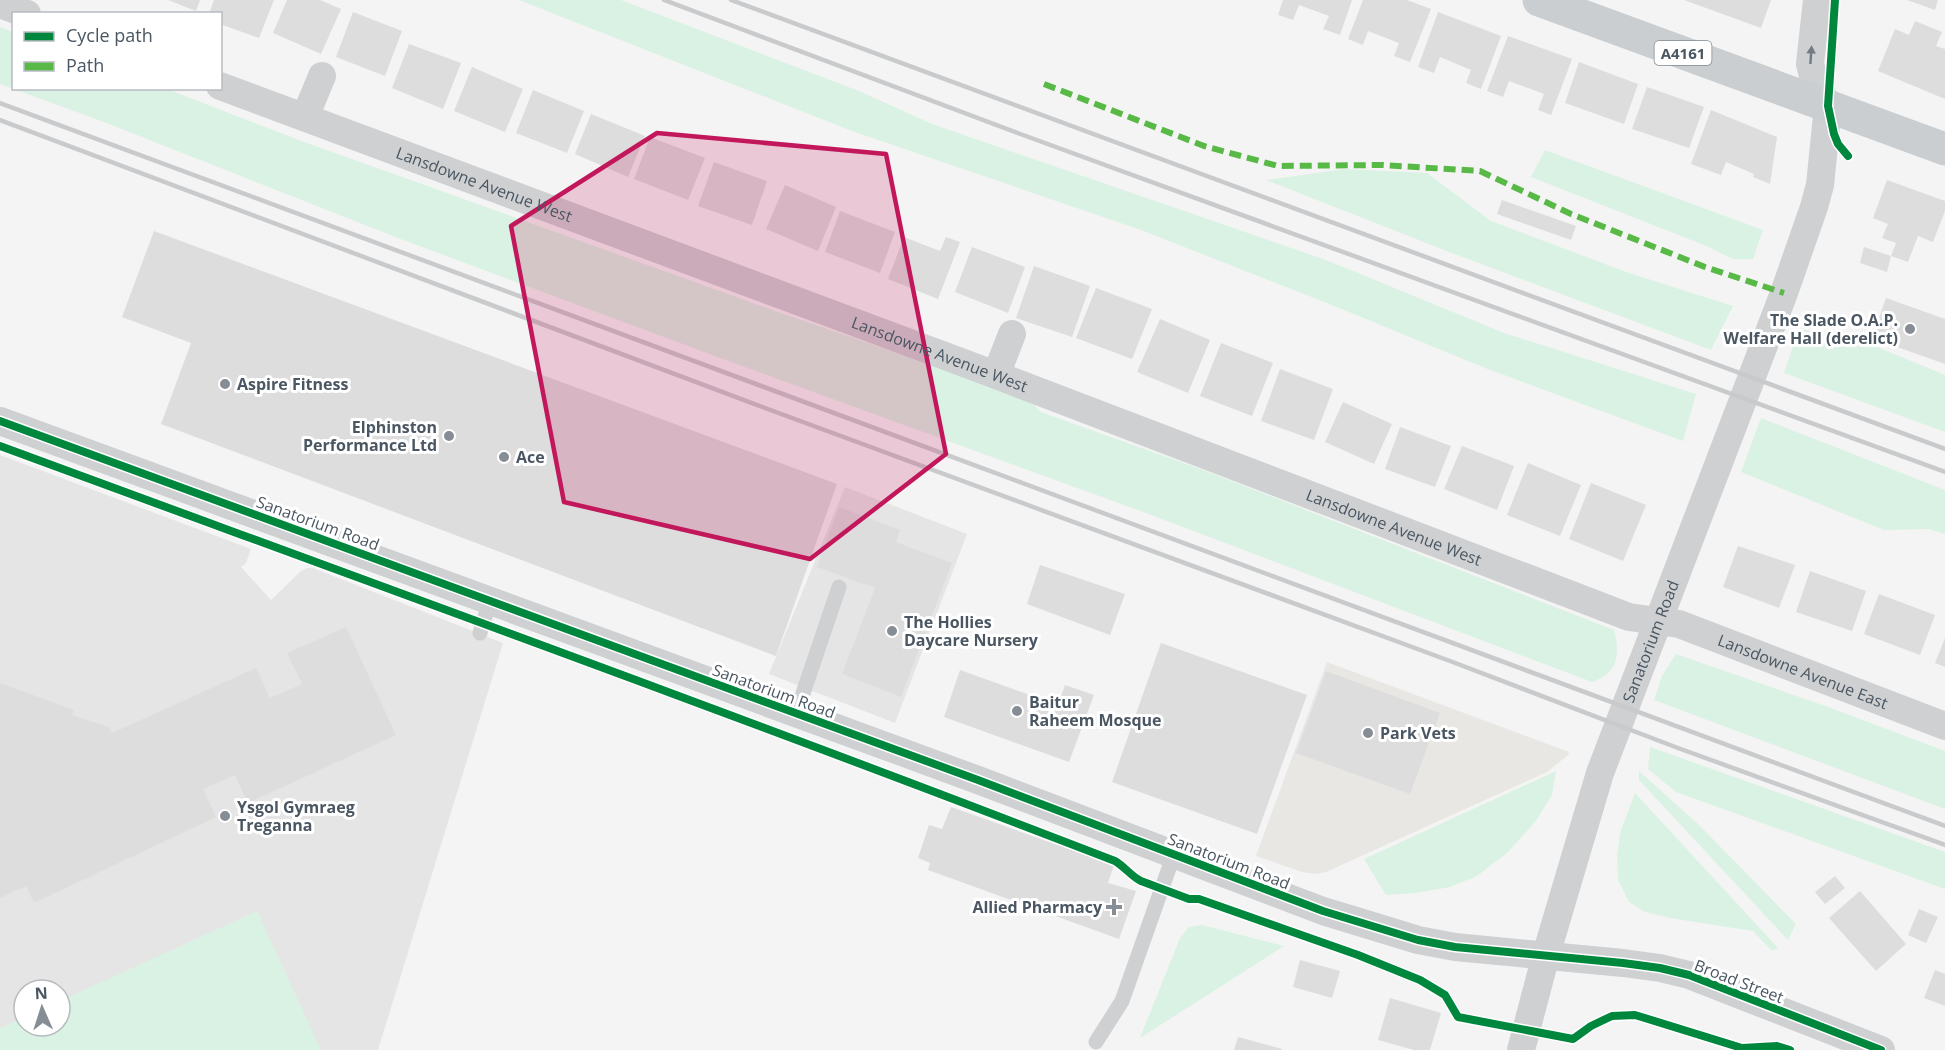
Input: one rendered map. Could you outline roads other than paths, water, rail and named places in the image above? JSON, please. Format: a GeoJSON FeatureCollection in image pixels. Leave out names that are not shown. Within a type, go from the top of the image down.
{"type":"FeatureCollection","features":[{"type":"Feature","properties":{"kind":"main road","name":"A4161"},"geometry":{"type":"LineString","coordinates":[[1539,0],[1945,149]]}},
{"type":"Feature","properties":{"kind":"street"},"geometry":{"type":"LineString","coordinates":[[1816,0],[1810,64],[1814,80],[1828,106]]}},
{"type":"Feature","properties":{"kind":"street"},"geometry":{"type":"LineString","coordinates":[[0,3],[22,12]]}},
{"type":"Feature","properties":{"kind":"street"},"geometry":{"type":"LineString","coordinates":[[305,117],[322,76]]}},
{"type":"Feature","properties":{"kind":"street","name":"Lansdowne Avenue West"},"geometry":{"type":"LineString","coordinates":[[222,87],[996,375],[1629,617],[1659,621]]}},
{"type":"Feature","properties":{"kind":"street","name":"Sanatorium Road"},"geometry":{"type":"LineString","coordinates":[[0,421],[1323,911],[1418,940],[1546,955],[1600,773],[1807,229],[1820,185],[1828,106]]}},
{"type":"Feature","properties":{"kind":"street"},"geometry":{"type":"LineString","coordinates":[[996,375],[1012,334]]}},
{"type":"Feature","properties":{"kind":"street","name":"Lansdowne Avenue East"},"geometry":{"type":"LineString","coordinates":[[1659,621],[1680,624],[1945,726]]}},
{"type":"Feature","properties":{"kind":"street"},"geometry":{"type":"LineString","coordinates":[[1521,1050],[1546,955]]}},
{"type":"Feature","properties":{"kind":"street","name":"Broad Street"},"geometry":{"type":"LineString","coordinates":[[1546,955],[1660,968],[1689,975],[1872,1048]]}},
{"type":"Feature","properties":{"kind":"lane"},"geometry":{"type":"LineString","coordinates":[[796,714],[839,587]]}},
{"type":"Feature","properties":{"kind":"lane"},"geometry":{"type":"LineString","coordinates":[[480,633],[490,601]]}},
{"type":"Feature","properties":{"kind":"lane"},"geometry":{"type":"LineString","coordinates":[[1096,1042],[1122,1001],[1174,854]]}},
{"type":"Feature","properties":{"kind":"railway"},"geometry":{"type":"LineString","coordinates":[[664,0],[1023,135],[1945,472]]}},
{"type":"Feature","properties":{"kind":"railway"},"geometry":{"type":"LineString","coordinates":[[731,0],[1945,449]]}},
{"type":"Feature","properties":{"kind":"railway"},"geometry":{"type":"LineString","coordinates":[[0,103],[1945,826]]}},
{"type":"Feature","properties":{"kind":"railway"},"geometry":{"type":"LineString","coordinates":[[0,120],[765,408],[1945,845]]}},
{"type":"Feature","properties":{"kind":"place","name":"The Slade O.A.P. Welfare Hall (derelict)"},"geometry":{"type":"Point","coordinates":[1910,329]}},
{"type":"Feature","properties":{"kind":"place","name":"Aspire Fitness"},"geometry":{"type":"Point","coordinates":[225,384]}},
{"type":"Feature","properties":{"kind":"place","name":"Elphinston Performance Ltd"},"geometry":{"type":"Point","coordinates":[449,436]}},
{"type":"Feature","properties":{"kind":"place","name":"Ace"},"geometry":{"type":"Point","coordinates":[504,457]}},
{"type":"Feature","properties":{"kind":"place","name":"The Hollies Daycare Nursery"},"geometry":{"type":"Point","coordinates":[892,631]}},
{"type":"Feature","properties":{"kind":"place","name":"Baitur Raheem Mosque"},"geometry":{"type":"Point","coordinates":[1017,711]}},
{"type":"Feature","properties":{"kind":"place","name":"Park Vets"},"geometry":{"type":"Point","coordinates":[1368,733]}},
{"type":"Feature","properties":{"kind":"place","name":"Ysgol Gymraeg Treganna"},"geometry":{"type":"Point","coordinates":[225,816]}},
{"type":"Feature","properties":{"kind":"place","name":"Allied Pharmacy"},"geometry":{"type":"Point","coordinates":[1114,907]}}]}
